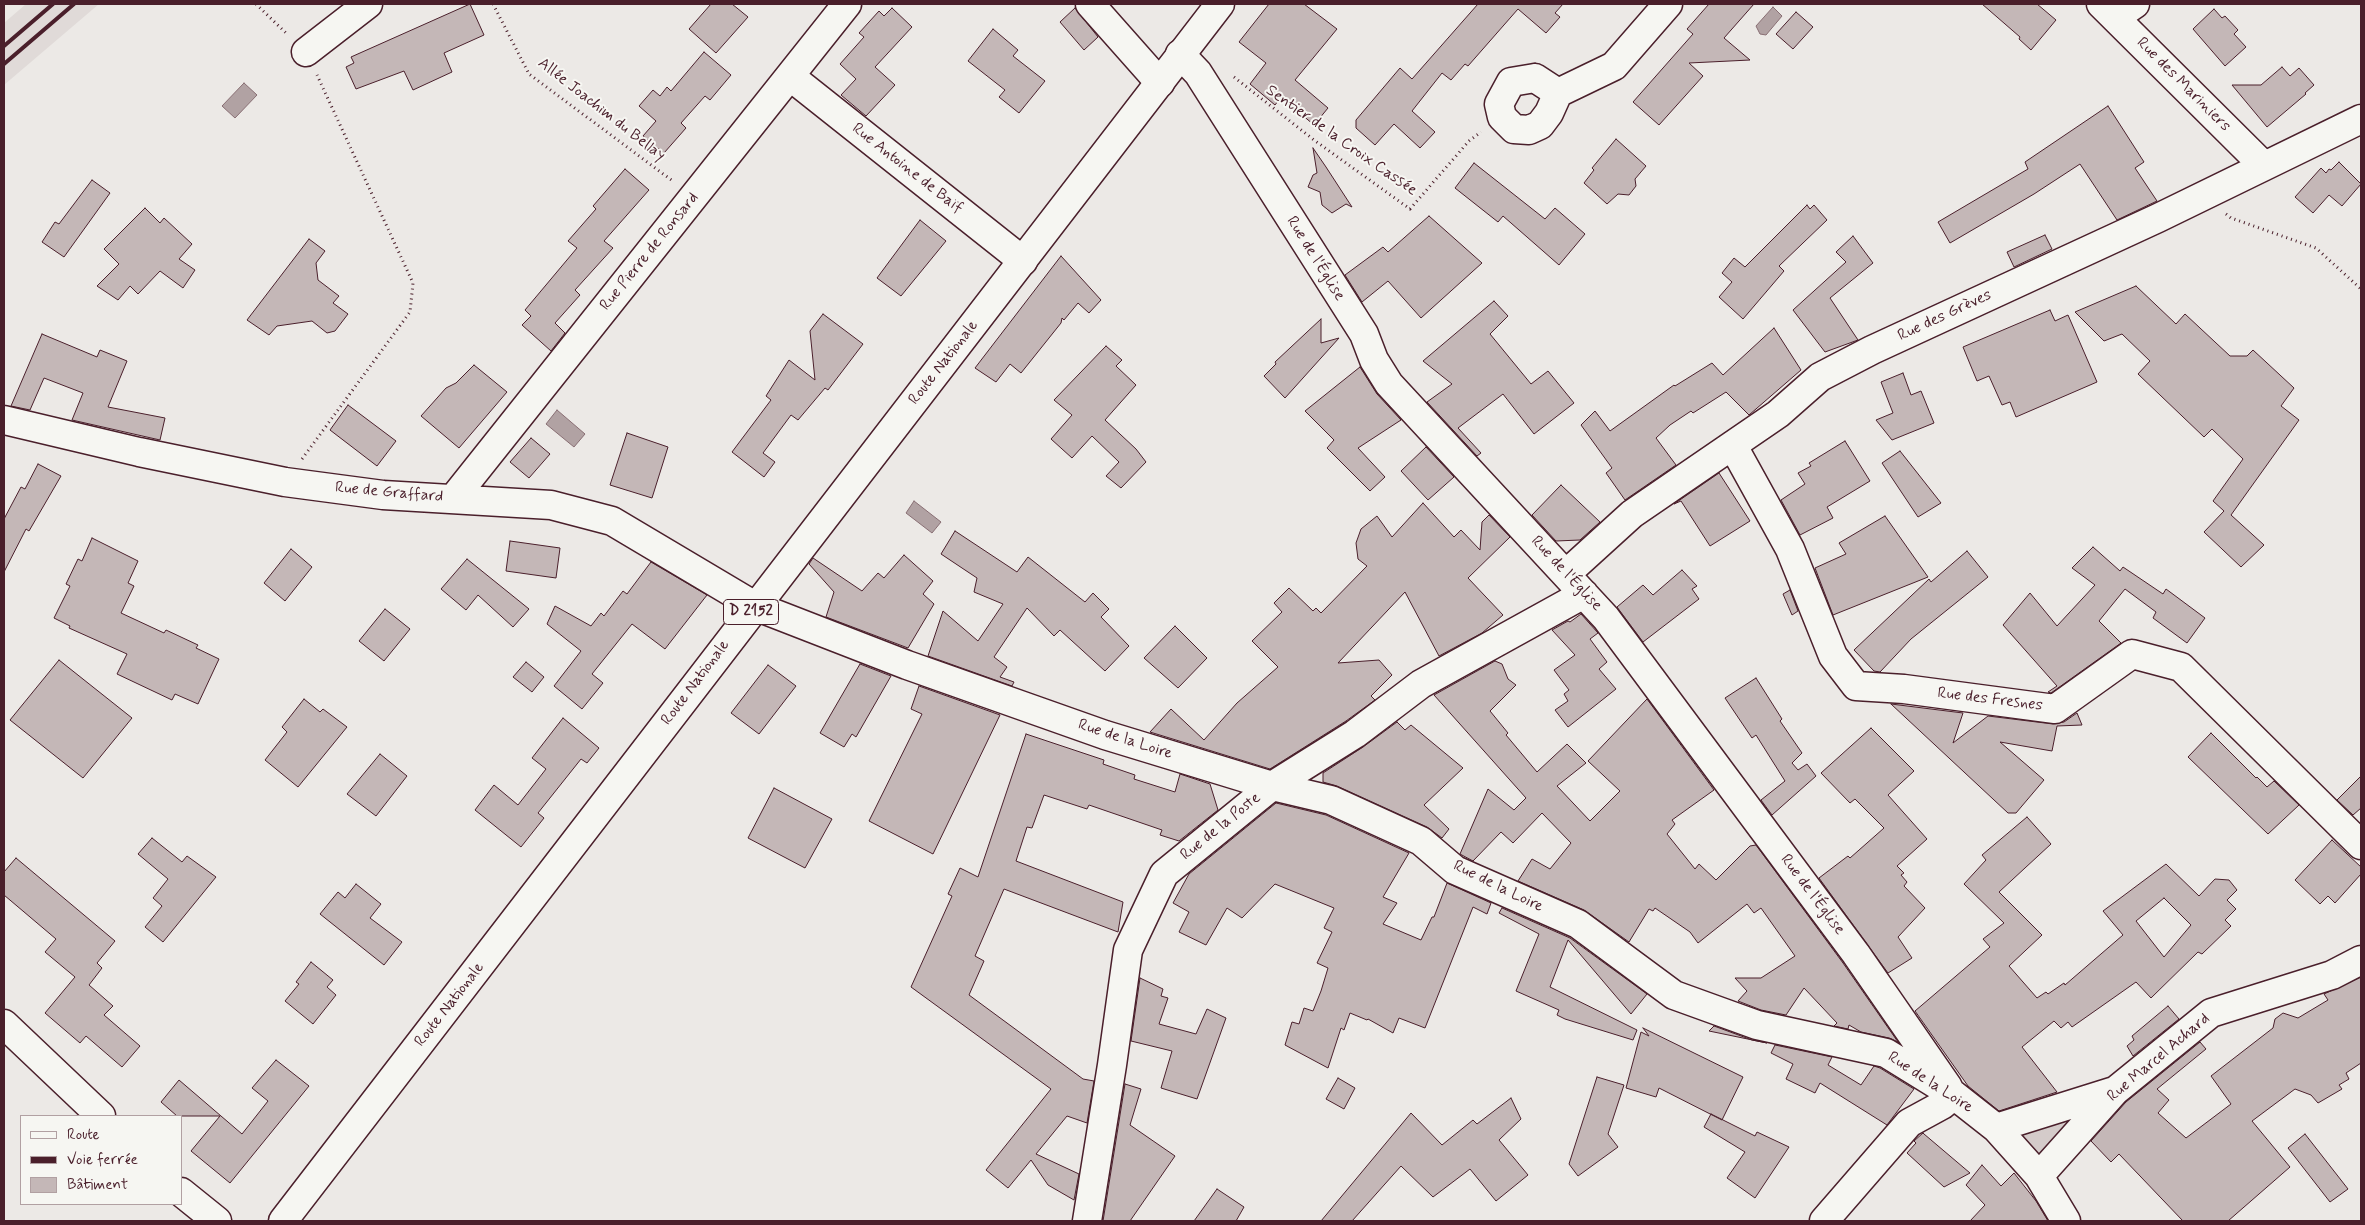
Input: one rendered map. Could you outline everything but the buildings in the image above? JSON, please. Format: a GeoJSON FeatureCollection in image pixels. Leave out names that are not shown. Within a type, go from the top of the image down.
{"type":"FeatureCollection","features":[{"type":"Feature","properties":{"kind":"street"},"geometry":{"type":"LineString","coordinates":[[306,52],[368,4]]}},
{"type":"Feature","properties":{"kind":"street","name":"Rue Pierre de Ronsard"},"geometry":{"type":"LineString","coordinates":[[453,499],[847,4]]}},
{"type":"Feature","properties":{"kind":"street"},"geometry":{"type":"LineString","coordinates":[[1090,4],[1160,83]]}},
{"type":"Feature","properties":{"kind":"street","name":"Route Nationale"},"geometry":{"type":"LineString","coordinates":[[283,1221],[755,606],[1160,83],[1189,63],[1220,4]]}},
{"type":"Feature","properties":{"kind":"street"},"geometry":{"type":"LineString","coordinates":[[1558,93],[1534,78],[1511,82],[1499,104],[1502,117],[1514,129],[1529,130],[1540,126],[1549,113],[1558,93],[1614,66],[1668,4]]}},
{"type":"Feature","properties":{"kind":"street","name":"Rue des Mariniers"},"geometry":{"type":"LineString","coordinates":[[2117,8],[2264,166]]}},
{"type":"Feature","properties":{"kind":"street","name":"Rue de l'Église"},"geometry":{"type":"LineString","coordinates":[[1189,63],[1364,334],[1374,360],[1389,384],[1606,618],[1856,954],[1954,1095]]}},
{"type":"Feature","properties":{"kind":"street","name":"Rue Antoine de Baïf"},"geometry":{"type":"LineString","coordinates":[[790,77],[1022,261]]}},
{"type":"Feature","properties":{"kind":"street","name":"Rue des Grèves"},"geometry":{"type":"LineString","coordinates":[[1566,574],[1632,514],[1778,414],[1820,376],[1880,346],[2204,196],[2361,119]]}},
{"type":"Feature","properties":{"kind":"street","name":"Rue de Graffard"},"geometry":{"type":"LineString","coordinates":[[4,420],[140,452],[285,482],[383,494],[551,505],[612,520],[755,606]]}},
{"type":"Feature","properties":{"kind":"street","name":"Rue des Fresnes"},"geometry":{"type":"LineString","coordinates":[[1733,446],[1790,549],[1833,656],[1856,686],[1904,689],[2055,709],[2132,654],[2181,667],[2361,846]]}},
{"type":"Feature","properties":{"kind":"street","name":"Rue de la Poste"},"geometry":{"type":"LineString","coordinates":[[1087,1221],[1128,950],[1164,874],[1272,786],[1355,734],[1421,684],[1584,594]]}},
{"type":"Feature","properties":{"kind":"street","name":"Rue de la Loire"},"geometry":{"type":"LineString","coordinates":[[755,606],[907,665],[1105,735],[1272,786],[1331,800],[1421,840],[1455,870],[1578,924],[1674,995],[1757,1025],[1886,1053],[1954,1095],[1996,1128],[2039,1176],[2066,1221]]}},
{"type":"Feature","properties":{"kind":"street","name":"Rue Marcel Achard"},"geometry":{"type":"LineString","coordinates":[[2039,1176],[2115,1091],[2211,1013],[2332,975],[2361,960]]}},
{"type":"Feature","properties":{"kind":"street"},"geometry":{"type":"LineString","coordinates":[[4,1024],[100,1115]]}},
{"type":"Feature","properties":{"kind":"street"},"geometry":{"type":"LineString","coordinates":[[1996,1128],[2115,1091]]}},
{"type":"Feature","properties":{"kind":"street"},"geometry":{"type":"LineString","coordinates":[[1824,1221],[1909,1123],[1942,1105],[1954,1095]]}},
{"type":"Feature","properties":{"kind":"street"},"geometry":{"type":"LineString","coordinates":[[182,1193],[217,1221]]}},
{"type":"Feature","properties":{"kind":"path"},"geometry":{"type":"LineString","coordinates":[[256,4],[306,52],[413,283],[410,312],[285,482]]}},
{"type":"Feature","properties":{"kind":"path","name":"Allée Joachim du Bellay"},"geometry":{"type":"LineString","coordinates":[[493,4],[529,74],[694,197]]}},
{"type":"Feature","properties":{"kind":"path","name":"Sentier de la Croix Cassée"},"geometry":{"type":"LineString","coordinates":[[1189,63],[1222,68],[1277,112],[1410,209],[1469,141],[1502,117]]}},
{"type":"Feature","properties":{"kind":"path"},"geometry":{"type":"LineString","coordinates":[[2204,196],[2231,218],[2316,248],[2361,289]]}},
{"type":"Feature","properties":{"kind":"shaded area"},"geometry":{"type":"Polygon","coordinates":[[[26,4],[99,4],[4,85],[4,23],[26,4]]]}},
{"type":"Feature","properties":{"kind":"shaded area"},"geometry":{"type":"Polygon","coordinates":[[[1773,7],[1782,16],[1766,35],[1760,34],[1756,26],[1773,7]]]}},
{"type":"Feature","properties":{"kind":"shaded area"},"geometry":{"type":"Polygon","coordinates":[[[244,83],[257,95],[235,118],[222,106],[244,83]]]}},
{"type":"Feature","properties":{"kind":"shaded area"},"geometry":{"type":"Polygon","coordinates":[[[557,410],[585,434],[574,447],[546,424],[557,410]]]}},
{"type":"Feature","properties":{"kind":"shaded area"},"geometry":{"type":"Polygon","coordinates":[[[914,501],[941,522],[932,533],[906,513],[914,501]]]}},
{"type":"Feature","properties":{"kind":"shaded area"},"geometry":{"type":"Polygon","coordinates":[[[2092,1108],[2047,1158],[2037,1157],[2019,1131],[2092,1108]]]}},
{"type":"Feature","properties":{"kind":"railway"},"geometry":{"type":"LineString","coordinates":[[4,46],[53,4]]}},
{"type":"Feature","properties":{"kind":"railway"},"geometry":{"type":"LineString","coordinates":[[4,64],[74,4]]}}]}
